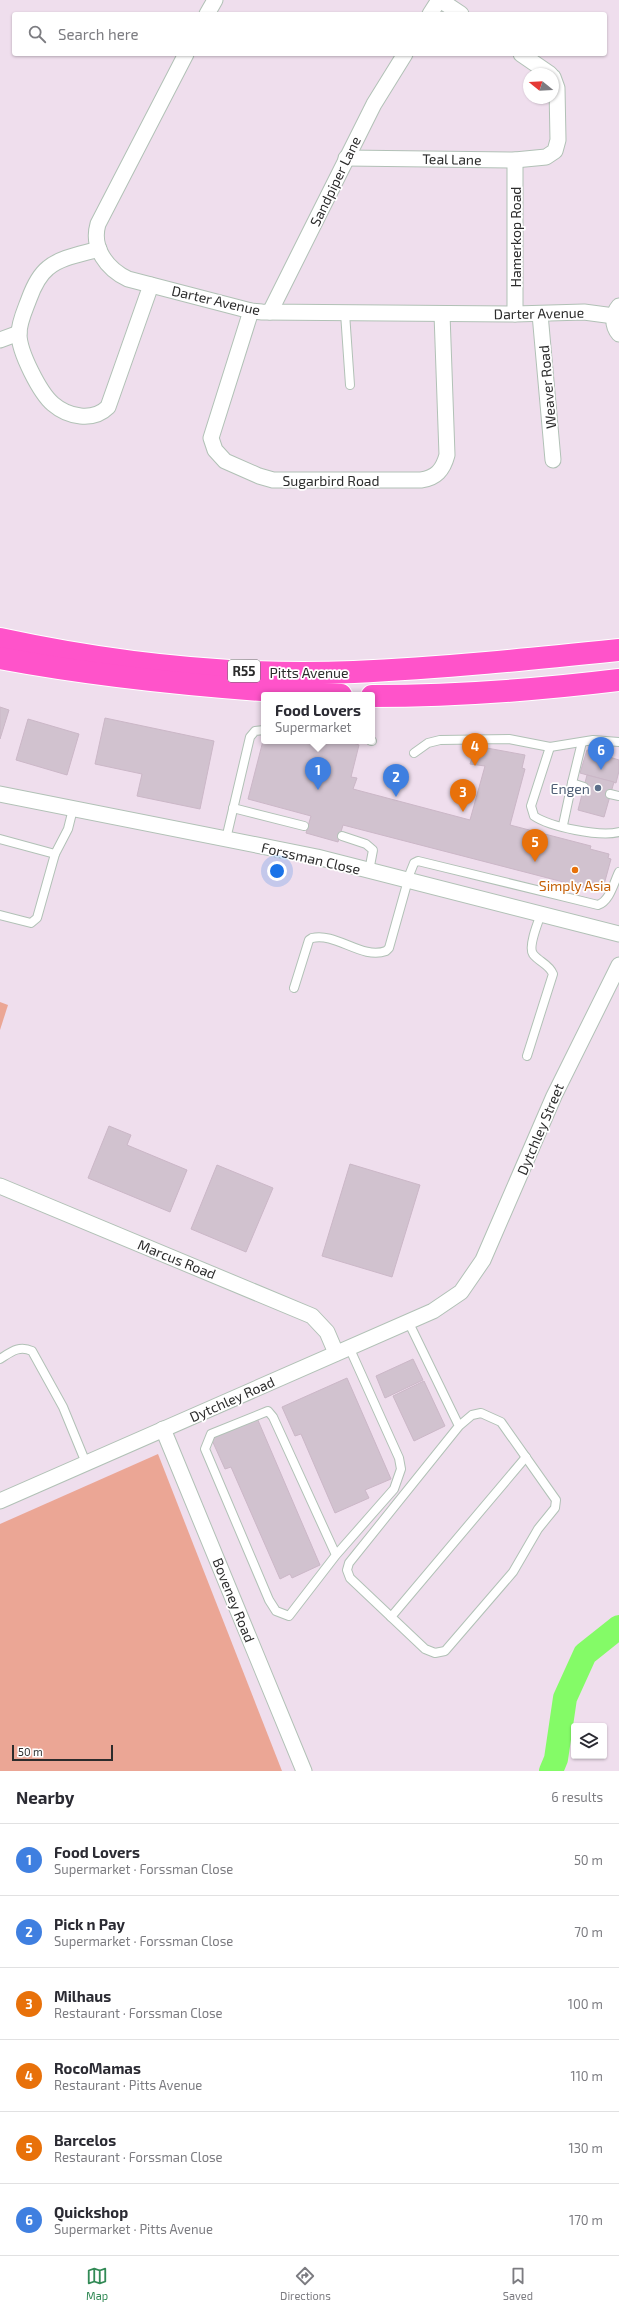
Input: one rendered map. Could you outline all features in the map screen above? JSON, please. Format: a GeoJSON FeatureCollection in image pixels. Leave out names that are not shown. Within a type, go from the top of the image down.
{"type":"FeatureCollection","features":[{"type":"Feature","properties":{"kind":"main road","name":"Pitts Avenue"},"geometry":{"type":"LineString","coordinates":[[0,640],[48,650],[140,663],[251,672],[353,672],[619,650]]}},
{"type":"Feature","properties":{"kind":"main road"},"geometry":{"type":"LineString","coordinates":[[586,653],[619,640]]}},
{"type":"Feature","properties":{"kind":"main road","name":"Pitts Avenue"},"geometry":{"type":"LineString","coordinates":[[0,658],[43,666],[188,684],[299,692]]}},
{"type":"Feature","properties":{"kind":"main road"},"geometry":{"type":"LineString","coordinates":[[375,696],[430,696],[551,689],[619,680]]}},
{"type":"Feature","properties":{"kind":"main road"},"geometry":{"type":"LineString","coordinates":[[551,689],[619,694]]}},
{"type":"Feature","properties":{"kind":"street"},"geometry":{"type":"LineString","coordinates":[[208,12],[215,0]]}},
{"type":"Feature","properties":{"kind":"street"},"geometry":{"type":"LineString","coordinates":[[431,12],[440,0],[458,12]]}},
{"type":"Feature","properties":{"kind":"street"},"geometry":{"type":"LineString","coordinates":[[151,285],[108,407],[95,416],[75,415],[54,405],[47,398],[23,356],[18,333],[34,285],[47,268],[56,263],[98,249],[95,235],[103,211],[185,56]]}},
{"type":"Feature","properties":{"kind":"street","name":"Sandpiper Lane"},"geometry":{"type":"LineString","coordinates":[[270,312],[374,104],[404,56]]}},
{"type":"Feature","properties":{"kind":"street"},"geometry":{"type":"LineString","coordinates":[[525,56],[542,68]]}},
{"type":"Feature","properties":{"kind":"street","name":"Teal Lane"},"geometry":{"type":"LineString","coordinates":[[346,158],[515,160],[546,157],[555,151],[558,140],[557,104]]}},
{"type":"Feature","properties":{"kind":"street","name":"Hamerkop Road"},"geometry":{"type":"LineString","coordinates":[[515,160],[515,314]]}},
{"type":"Feature","properties":{"kind":"street","name":"Darter Avenue"},"geometry":{"type":"LineString","coordinates":[[98,249],[112,269],[119,275],[151,285],[251,311],[442,314],[540,314],[616,311]]}},
{"type":"Feature","properties":{"kind":"street","name":"Sugarbird Road"},"geometry":{"type":"LineString","coordinates":[[251,311],[211,438],[215,450],[225,461],[259,476],[288,481],[421,480],[431,478],[439,473],[447,455],[442,314]]}},
{"type":"Feature","properties":{"kind":"street"},"geometry":{"type":"LineString","coordinates":[[616,311],[614,324],[619,334]]}},
{"type":"Feature","properties":{"kind":"street","name":"Weaver Road"},"geometry":{"type":"LineString","coordinates":[[540,314],[553,460]]}},
{"type":"Feature","properties":{"kind":"street"},"geometry":{"type":"LineString","coordinates":[[0,340],[18,333]]}},
{"type":"Feature","properties":{"kind":"street","name":"Forssman Close"},"geometry":{"type":"LineString","coordinates":[[0,794],[317,857],[619,934]]}},
{"type":"Feature","properties":{"kind":"street"},"geometry":{"type":"LineString","coordinates":[[598,928],[619,922]]}},
{"type":"Feature","properties":{"kind":"street","name":"Dytchley Street"},"geometry":{"type":"LineString","coordinates":[[461,1292],[483,1260],[554,1096],[619,965]]}},
{"type":"Feature","properties":{"kind":"street","name":"Marcus Road"},"geometry":{"type":"LineString","coordinates":[[0,1186],[312,1316],[343,1350]]}},
{"type":"Feature","properties":{"kind":"street","name":"Dytchley Road"},"geometry":{"type":"LineString","coordinates":[[0,1502],[433,1311],[461,1292]]}},
{"type":"Feature","properties":{"kind":"street","name":"Boveney Road"},"geometry":{"type":"LineString","coordinates":[[163,1429],[304,1771]]}},
{"type":"Feature","properties":{"kind":"lane"},"geometry":{"type":"LineString","coordinates":[[345,313],[350,385]]}},
{"type":"Feature","properties":{"kind":"lane"},"geometry":{"type":"LineString","coordinates":[[226,839],[250,736],[255,731],[261,730]]}},
{"type":"Feature","properties":{"kind":"lane"},"geometry":{"type":"LineString","coordinates":[[414,754],[428,743],[440,740],[509,739],[550,747],[593,740],[619,742]]}},
{"type":"Feature","properties":{"kind":"lane"},"geometry":{"type":"LineString","coordinates":[[562,826],[582,742]]}},
{"type":"Feature","properties":{"kind":"lane"},"geometry":{"type":"LineString","coordinates":[[550,747],[531,806],[538,818],[562,826],[603,835],[619,832]]}},
{"type":"Feature","properties":{"kind":"lane"},"geometry":{"type":"LineString","coordinates":[[572,784],[584,787]]}},
{"type":"Feature","properties":{"kind":"lane"},"geometry":{"type":"LineString","coordinates":[[610,794],[619,796]]}},
{"type":"Feature","properties":{"kind":"lane"},"geometry":{"type":"LineString","coordinates":[[233,808],[304,826]]}},
{"type":"Feature","properties":{"kind":"lane"},"geometry":{"type":"LineString","coordinates":[[0,914],[31,923],[37,918],[56,854],[68,828],[73,809]]}},
{"type":"Feature","properties":{"kind":"lane"},"geometry":{"type":"LineString","coordinates":[[342,836],[366,844],[373,850],[369,871]]}},
{"type":"Feature","properties":{"kind":"lane"},"geometry":{"type":"LineString","coordinates":[[0,839],[56,854]]}},
{"type":"Feature","properties":{"kind":"lane"},"geometry":{"type":"LineString","coordinates":[[294,988],[309,940],[312,938],[322,938],[371,952],[386,951],[389,948],[414,863],[423,861],[598,906],[603,904],[619,872]]}},
{"type":"Feature","properties":{"kind":"lane"},"geometry":{"type":"LineString","coordinates":[[527,1056],[553,974],[550,968],[533,954],[531,948],[541,914]]}},
{"type":"Feature","properties":{"kind":"lane"},"geometry":{"type":"LineString","coordinates":[[408,1321],[459,1426]]}},
{"type":"Feature","properties":{"kind":"lane"},"geometry":{"type":"LineString","coordinates":[[0,1359],[15,1349],[24,1347],[32,1351],[63,1407],[86,1464]]}},
{"type":"Feature","properties":{"kind":"lane"},"geometry":{"type":"LineString","coordinates":[[336,1555],[270,1413],[264,1411],[211,1434],[206,1444],[206,1453],[276,1612],[289,1616],[336,1555],[394,1489],[401,1469],[399,1458],[343,1350]]}},
{"type":"Feature","properties":{"kind":"lane"},"geometry":{"type":"LineString","coordinates":[[481,1413],[501,1422],[556,1500],[555,1508],[538,1528],[513,1572],[445,1651],[435,1653],[425,1649],[391,1617],[350,1578],[347,1570],[349,1563],[459,1426],[472,1415],[481,1413]]}},
{"type":"Feature","properties":{"kind":"lane"},"geometry":{"type":"LineString","coordinates":[[391,1617],[526,1457]]}},
{"type":"Feature","properties":{"kind":"shaded area"},"geometry":{"type":"Polygon","coordinates":[[[0,1002],[8,1005],[0,1030],[0,1002]]]}},
{"type":"Feature","properties":{"kind":"shaded area"},"geometry":{"type":"Polygon","coordinates":[[[158,1454],[282,1771],[0,1771],[0,1524],[158,1454]]]}},
{"type":"Feature","properties":{"kind":"building"},"geometry":{"type":"Polygon","coordinates":[[[0,707],[9,710],[0,739],[0,707]]]}},
{"type":"Feature","properties":{"kind":"building"},"geometry":{"type":"Polygon","coordinates":[[[105,718],[214,741],[200,809],[137,796],[142,774],[95,764],[105,718]]]}},
{"type":"Feature","properties":{"kind":"building"},"geometry":{"type":"Polygon","coordinates":[[[28,719],[79,734],[67,775],[16,760],[28,719]]]}},
{"type":"Feature","properties":{"kind":"building"},"geometry":{"type":"Polygon","coordinates":[[[262,744],[356,744],[359,745],[351,777],[357,778],[353,789],[470,820],[485,766],[470,764],[476,746],[525,755],[522,768],[525,769],[510,825],[591,846],[590,849],[609,854],[608,858],[611,859],[602,892],[343,825],[338,842],[306,833],[311,816],[248,799],[262,744]]]}},
{"type":"Feature","properties":{"kind":"building"},"geometry":{"type":"Polygon","coordinates":[[[587,750],[619,760],[619,771],[616,783],[580,773],[587,750]]]}},
{"type":"Feature","properties":{"kind":"building"},"geometry":{"type":"Polygon","coordinates":[[[587,775],[614,782],[604,817],[578,810],[587,775]]]}},
{"type":"Feature","properties":{"kind":"building"},"geometry":{"type":"Polygon","coordinates":[[[109,1126],[131,1135],[127,1145],[187,1170],[170,1212],[88,1178],[109,1126]]]}},
{"type":"Feature","properties":{"kind":"building"},"geometry":{"type":"Polygon","coordinates":[[[350,1164],[420,1185],[392,1277],[322,1256],[350,1164]]]}},
{"type":"Feature","properties":{"kind":"building"},"geometry":{"type":"Polygon","coordinates":[[[217,1165],[273,1188],[246,1252],[191,1229],[217,1165]]]}},
{"type":"Feature","properties":{"kind":"building"},"geometry":{"type":"Polygon","coordinates":[[[413,1359],[423,1380],[385,1398],[376,1376],[413,1359]]]}},
{"type":"Feature","properties":{"kind":"building"},"geometry":{"type":"Polygon","coordinates":[[[347,1378],[391,1479],[365,1490],[369,1498],[335,1513],[301,1434],[295,1436],[282,1407],[347,1378]]]}},
{"type":"Feature","properties":{"kind":"building"},"geometry":{"type":"Polygon","coordinates":[[[424,1381],[445,1426],[414,1441],[393,1396],[424,1381]]]}},
{"type":"Feature","properties":{"kind":"building"},"geometry":{"type":"Polygon","coordinates":[[[257,1418],[320,1565],[292,1578],[290,1574],[280,1579],[231,1467],[225,1469],[211,1438],[257,1418]]]}},
{"type":"Feature","properties":{"kind":"waterway"},"geometry":{"type":"LineString","coordinates":[[551,1771],[556,1759],[565,1698],[585,1654],[619,1627]]}},
{"type":"Feature","properties":{"kind":"place","name":"RocoMamas"},"geometry":{"type":"Point","coordinates":[475,766]}},
{"type":"Feature","properties":{"kind":"place","name":"Quickshop"},"geometry":{"type":"Point","coordinates":[601,770]}},
{"type":"Feature","properties":{"kind":"place","name":"Engen"},"geometry":{"type":"Point","coordinates":[598,788]}},
{"type":"Feature","properties":{"kind":"place","name":"Food Lovers"},"geometry":{"type":"Point","coordinates":[318,790]}},
{"type":"Feature","properties":{"kind":"place","name":"Pick n Pay"},"geometry":{"type":"Point","coordinates":[396,797]}},
{"type":"Feature","properties":{"kind":"place","name":"Milhaus"},"geometry":{"type":"Point","coordinates":[463,812]}},
{"type":"Feature","properties":{"kind":"place","name":"Barcelos"},"geometry":{"type":"Point","coordinates":[535,862]}},
{"type":"Feature","properties":{"kind":"place","name":"Simply Asia"},"geometry":{"type":"Point","coordinates":[575,870]}}]}
